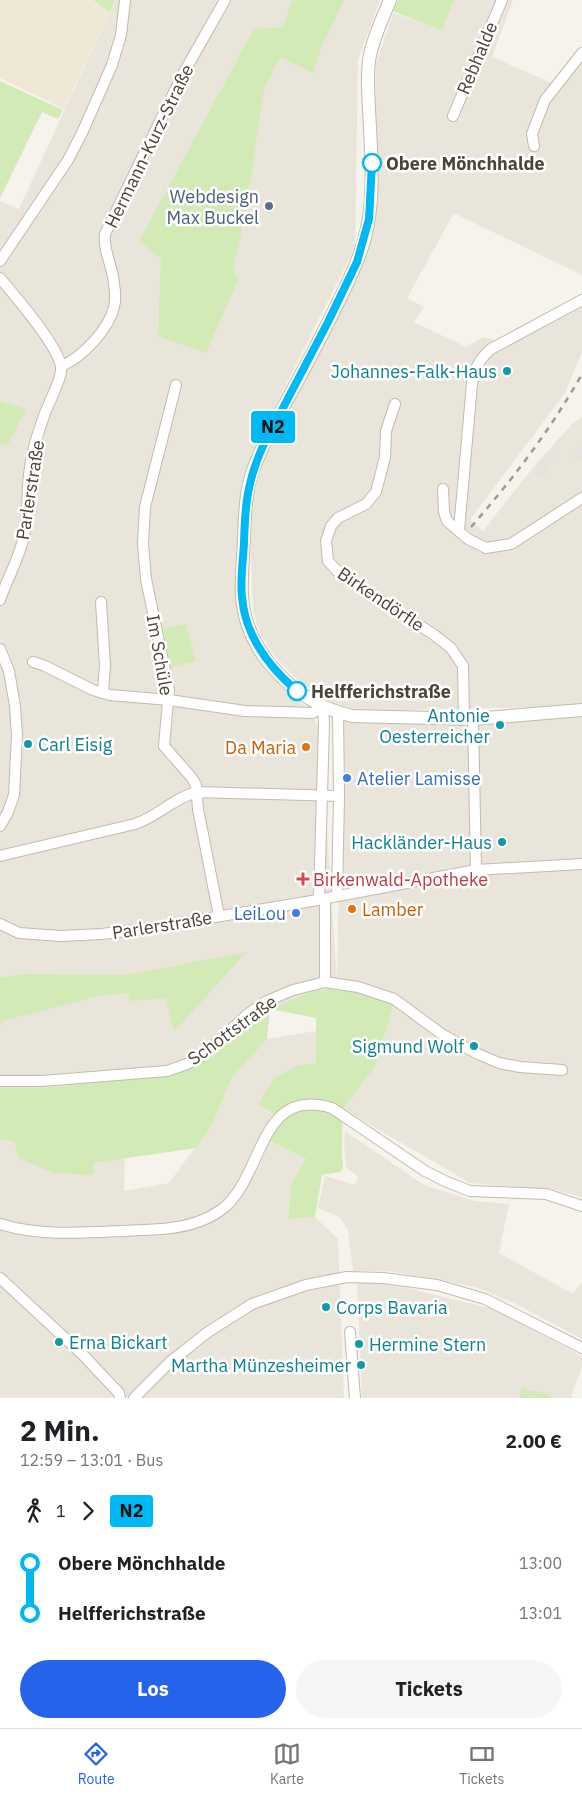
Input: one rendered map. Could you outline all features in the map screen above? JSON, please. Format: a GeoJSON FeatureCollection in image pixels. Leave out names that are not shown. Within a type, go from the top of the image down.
{"type":"FeatureCollection","features":[{"type":"Feature","properties":{"kind":"street"},"geometry":{"type":"LineString","coordinates":[[0,261],[68,160],[82,134],[112,65],[121,35],[125,0]]}},
{"type":"Feature","properties":{"kind":"street","name":"Hermann-Kurz-Straße"},"geometry":{"type":"LineString","coordinates":[[61,366],[71,362],[91,345],[107,323],[114,306],[114,282],[104,244],[105,234],[183,74],[225,0]]}},
{"type":"Feature","properties":{"kind":"street"},"geometry":{"type":"LineString","coordinates":[[390,0],[372,46],[369,61],[368,79],[372,161],[371,202],[364,241],[347,286],[258,459],[250,481],[246,502],[242,598],[246,618],[261,652],[272,666],[298,691],[338,713],[352,716],[468,719],[582,710]]}},
{"type":"Feature","properties":{"kind":"street","name":"Rebhalde"},"geometry":{"type":"LineString","coordinates":[[453,116],[502,0]]}},
{"type":"Feature","properties":{"kind":"street"},"geometry":{"type":"LineString","coordinates":[[534,146],[532,134],[545,100],[582,53]]}},
{"type":"Feature","properties":{"kind":"street"},"geometry":{"type":"LineString","coordinates":[[0,278],[41,330],[61,366]]}},
{"type":"Feature","properties":{"kind":"street"},"geometry":{"type":"LineString","coordinates":[[460,530],[471,394],[475,369],[480,360],[491,349],[582,300]]}},
{"type":"Feature","properties":{"kind":"street","name":"Parlerstraße"},"geometry":{"type":"LineString","coordinates":[[0,600],[18,558],[28,512],[30,468],[61,366]]}},
{"type":"Feature","properties":{"kind":"street","name":"Im Schüle"},"geometry":{"type":"LineString","coordinates":[[176,385],[145,507],[143,544],[146,578],[170,690],[164,746],[192,778],[198,792],[198,809],[219,916]]}},
{"type":"Feature","properties":{"kind":"street","name":"Birkendörfle"},"geometry":{"type":"LineString","coordinates":[[395,404],[386,431],[385,457],[376,492],[366,504],[338,518],[331,526],[326,541],[328,561],[342,576],[433,634],[451,648],[463,666],[468,719],[476,870]]}},
{"type":"Feature","properties":{"kind":"street"},"geometry":{"type":"LineString","coordinates":[[443,489],[444,512],[447,521],[460,530],[468,539],[486,548],[512,544],[582,498]]}},
{"type":"Feature","properties":{"kind":"street"},"geometry":{"type":"LineString","coordinates":[[101,602],[104,665],[103,693]]}},
{"type":"Feature","properties":{"kind":"street"},"geometry":{"type":"LineString","coordinates":[[0,649],[9,671],[15,706],[17,735],[14,795],[8,812],[0,826]]}},
{"type":"Feature","properties":{"kind":"street"},"geometry":{"type":"LineString","coordinates":[[34,662],[43,664],[93,690],[103,693],[245,711],[313,712],[323,706]]}},
{"type":"Feature","properties":{"kind":"street"},"geometry":{"type":"LineString","coordinates":[[323,706],[322,898],[325,982]]}},
{"type":"Feature","properties":{"kind":"street"},"geometry":{"type":"LineString","coordinates":[[336,896],[339,796],[338,713]]}},
{"type":"Feature","properties":{"kind":"street"},"geometry":{"type":"LineString","coordinates":[[0,856],[135,824],[198,792],[339,796]]}},
{"type":"Feature","properties":{"kind":"street","name":"Parlerstraße"},"geometry":{"type":"LineString","coordinates":[[0,924],[19,933],[61,936],[111,933],[336,896],[476,870],[582,864]]}},
{"type":"Feature","properties":{"kind":"street","name":"Schottstraße"},"geometry":{"type":"LineString","coordinates":[[0,1081],[42,1081],[155,1073],[172,1070],[188,1064],[203,1055],[248,1014],[267,1001],[293,990],[325,982],[358,987],[394,999],[443,1035],[499,1063],[520,1067],[562,1070]]}},
{"type":"Feature","properties":{"kind":"street"},"geometry":{"type":"LineString","coordinates":[[0,1224],[12,1228],[43,1232],[86,1233],[172,1228],[200,1221],[222,1210],[238,1192],[278,1117],[293,1107],[305,1104],[318,1104],[332,1108],[424,1171],[470,1191],[546,1194],[582,1206]]}},
{"type":"Feature","properties":{"kind":"street"},"geometry":{"type":"LineString","coordinates":[[134,1398],[170,1362],[208,1332],[252,1304],[306,1284],[347,1277],[383,1278],[437,1285],[485,1298],[582,1348]]}},
{"type":"Feature","properties":{"kind":"street"},"geometry":{"type":"LineString","coordinates":[[0,1278],[82,1354],[119,1394],[120,1398]]}},
{"type":"Feature","properties":{"kind":"street"},"geometry":{"type":"LineString","coordinates":[[350,1332],[355,1398]]}},
{"type":"Feature","properties":{"kind":"shaded area"},"geometry":{"type":"Polygon","coordinates":[[[0,0],[93,0],[109,12],[64,109],[0,78],[0,0]]]}},
{"type":"Feature","properties":{"kind":"shaded area"},"geometry":{"type":"Polygon","coordinates":[[[115,0],[380,0],[358,60],[355,247],[254,448],[241,486],[237,553],[237,614],[249,644],[272,676],[305,706],[320,729],[337,980],[342,720],[582,707],[582,1197],[555,1190],[470,1183],[343,1109],[375,1067],[394,1003],[270,1009],[255,1017],[212,1058],[168,1075],[44,1088],[0,1088],[0,201],[19,209],[115,0]]]}},
{"type":"Feature","properties":{"kind":"shaded area"},"geometry":{"type":"Polygon","coordinates":[[[454,0],[513,0],[492,57],[552,83],[582,46],[582,275],[454,213],[407,298],[424,307],[414,322],[466,347],[484,337],[499,341],[582,305],[582,352],[565,393],[470,520],[483,531],[535,465],[573,423],[582,417],[582,706],[361,711],[336,706],[297,679],[277,659],[260,633],[253,611],[251,558],[252,495],[265,457],[371,244],[376,64],[393,13],[442,29],[454,0]]]}},
{"type":"Feature","properties":{"kind":"shaded area"},"geometry":{"type":"Polygon","coordinates":[[[582,446],[582,458],[577,461],[571,453],[582,446]]]}},
{"type":"Feature","properties":{"kind":"shaded area"},"geometry":{"type":"Polygon","coordinates":[[[552,449],[559,454],[541,479],[533,473],[552,449]]]}},
{"type":"Feature","properties":{"kind":"shaded area"},"geometry":{"type":"Polygon","coordinates":[[[316,1031],[316,1063],[299,1065],[283,1117],[270,1141],[306,1159],[291,1184],[288,1219],[315,1217],[338,1239],[344,1398],[0,1398],[0,1139],[14,1142],[93,1175],[93,1163],[125,1157],[124,1191],[169,1183],[213,1123],[231,1079],[267,1039],[316,1031]]]}},
{"type":"Feature","properties":{"kind":"shaded area"},"geometry":{"type":"Polygon","coordinates":[[[345,1131],[424,1185],[475,1201],[509,1204],[499,1253],[573,1294],[582,1282],[582,1339],[514,1303],[478,1288],[433,1278],[386,1271],[353,1271],[348,1230],[339,1217],[318,1208],[325,1176],[355,1185],[358,1177],[346,1167],[345,1131]]]}},
{"type":"Feature","properties":{"kind":"shaded area"},"geometry":{"type":"Polygon","coordinates":[[[357,1281],[403,1287],[493,1309],[582,1356],[582,1366],[571,1396],[574,1398],[362,1398],[357,1281]]]}},
{"type":"Feature","properties":{"kind":"green space"},"geometry":{"type":"Polygon","coordinates":[[[93,0],[115,0],[109,12],[93,0]]]}},
{"type":"Feature","properties":{"kind":"green space"},"geometry":{"type":"Polygon","coordinates":[[[292,0],[344,0],[322,45],[314,73],[280,57],[264,89],[245,217],[233,268],[238,280],[206,353],[158,336],[161,258],[139,241],[254,29],[283,27],[292,0]]]}},
{"type":"Feature","properties":{"kind":"green space"},"geometry":{"type":"Polygon","coordinates":[[[398,0],[454,0],[442,30],[392,11],[398,0]]]}},
{"type":"Feature","properties":{"kind":"green space"},"geometry":{"type":"Polygon","coordinates":[[[0,81],[63,110],[58,119],[42,112],[0,198],[0,81]]]}},
{"type":"Feature","properties":{"kind":"green space"},"geometry":{"type":"Polygon","coordinates":[[[0,401],[26,409],[8,444],[0,445],[0,401]]]}},
{"type":"Feature","properties":{"kind":"green space"},"geometry":{"type":"Polygon","coordinates":[[[186,624],[196,661],[171,667],[163,629],[186,624]]]}},
{"type":"Feature","properties":{"kind":"green space"},"geometry":{"type":"Polygon","coordinates":[[[246,952],[174,1032],[166,998],[130,1001],[128,993],[103,995],[2,1021],[0,1026],[0,978],[25,974],[127,975],[246,952]]]}},
{"type":"Feature","properties":{"kind":"green space"},"geometry":{"type":"Polygon","coordinates":[[[338,988],[394,1003],[375,1067],[343,1109],[343,1168],[340,1172],[322,1175],[315,1217],[288,1219],[291,1184],[306,1159],[270,1141],[282,1117],[258,1105],[274,1078],[300,1065],[316,1063],[316,1018],[270,1009],[311,992],[338,988]]]}},
{"type":"Feature","properties":{"kind":"green space"},"geometry":{"type":"Polygon","coordinates":[[[270,1009],[267,1039],[231,1079],[213,1123],[196,1148],[93,1163],[94,1175],[54,1173],[20,1159],[14,1142],[0,1139],[0,1088],[44,1088],[168,1075],[212,1058],[255,1017],[270,1009]]]}},
{"type":"Feature","properties":{"kind":"green space"},"geometry":{"type":"Polygon","coordinates":[[[522,1388],[550,1395],[549,1398],[520,1398],[522,1388]]]}},
{"type":"Feature","properties":{"kind":"railway"},"geometry":{"type":"LineString","coordinates":[[471,527],[531,453],[582,374]]}},
{"type":"Feature","properties":{"kind":"bus line","name":"N2"},"geometry":{"type":"LineString","coordinates":[[297,691],[261,652],[246,618],[242,598],[242,580],[246,502],[250,481],[263,446],[347,286],[357,262],[369,219],[372,163]]}},
{"type":"Feature","properties":{"kind":"place","name":"Obere Mönchhalde"},"geometry":{"type":"Point","coordinates":[372,163]}},
{"type":"Feature","properties":{"kind":"place","name":"Webdesign Max Buckel"},"geometry":{"type":"Point","coordinates":[269,206]}},
{"type":"Feature","properties":{"kind":"place","name":"Johannes-Falk-Haus"},"geometry":{"type":"Point","coordinates":[507,371]}},
{"type":"Feature","properties":{"kind":"place","name":"Helfferichstraße"},"geometry":{"type":"Point","coordinates":[297,691]}},
{"type":"Feature","properties":{"kind":"place","name":"Antonie Oesterreicher"},"geometry":{"type":"Point","coordinates":[500,725]}},
{"type":"Feature","properties":{"kind":"place","name":"Carl Eisig"},"geometry":{"type":"Point","coordinates":[28,744]}},
{"type":"Feature","properties":{"kind":"place","name":"Da Maria"},"geometry":{"type":"Point","coordinates":[306,747]}},
{"type":"Feature","properties":{"kind":"place","name":"Atelier Lamisse"},"geometry":{"type":"Point","coordinates":[347,778]}},
{"type":"Feature","properties":{"kind":"place","name":"Hackländer-Haus"},"geometry":{"type":"Point","coordinates":[502,842]}},
{"type":"Feature","properties":{"kind":"place","name":"Birkenwald-Apotheke"},"geometry":{"type":"Point","coordinates":[303,879]}},
{"type":"Feature","properties":{"kind":"place","name":"Lamber"},"geometry":{"type":"Point","coordinates":[352,909]}},
{"type":"Feature","properties":{"kind":"place","name":"LeiLou"},"geometry":{"type":"Point","coordinates":[296,913]}},
{"type":"Feature","properties":{"kind":"place","name":"Sigmund Wolf"},"geometry":{"type":"Point","coordinates":[474,1046]}},
{"type":"Feature","properties":{"kind":"place","name":"Corps Bavaria"},"geometry":{"type":"Point","coordinates":[326,1307]}},
{"type":"Feature","properties":{"kind":"place","name":"Erna Bickart"},"geometry":{"type":"Point","coordinates":[59,1342]}},
{"type":"Feature","properties":{"kind":"place","name":"Hermine Stern"},"geometry":{"type":"Point","coordinates":[359,1344]}},
{"type":"Feature","properties":{"kind":"place","name":"Martha Münzesheimer"},"geometry":{"type":"Point","coordinates":[361,1365]}}]}
